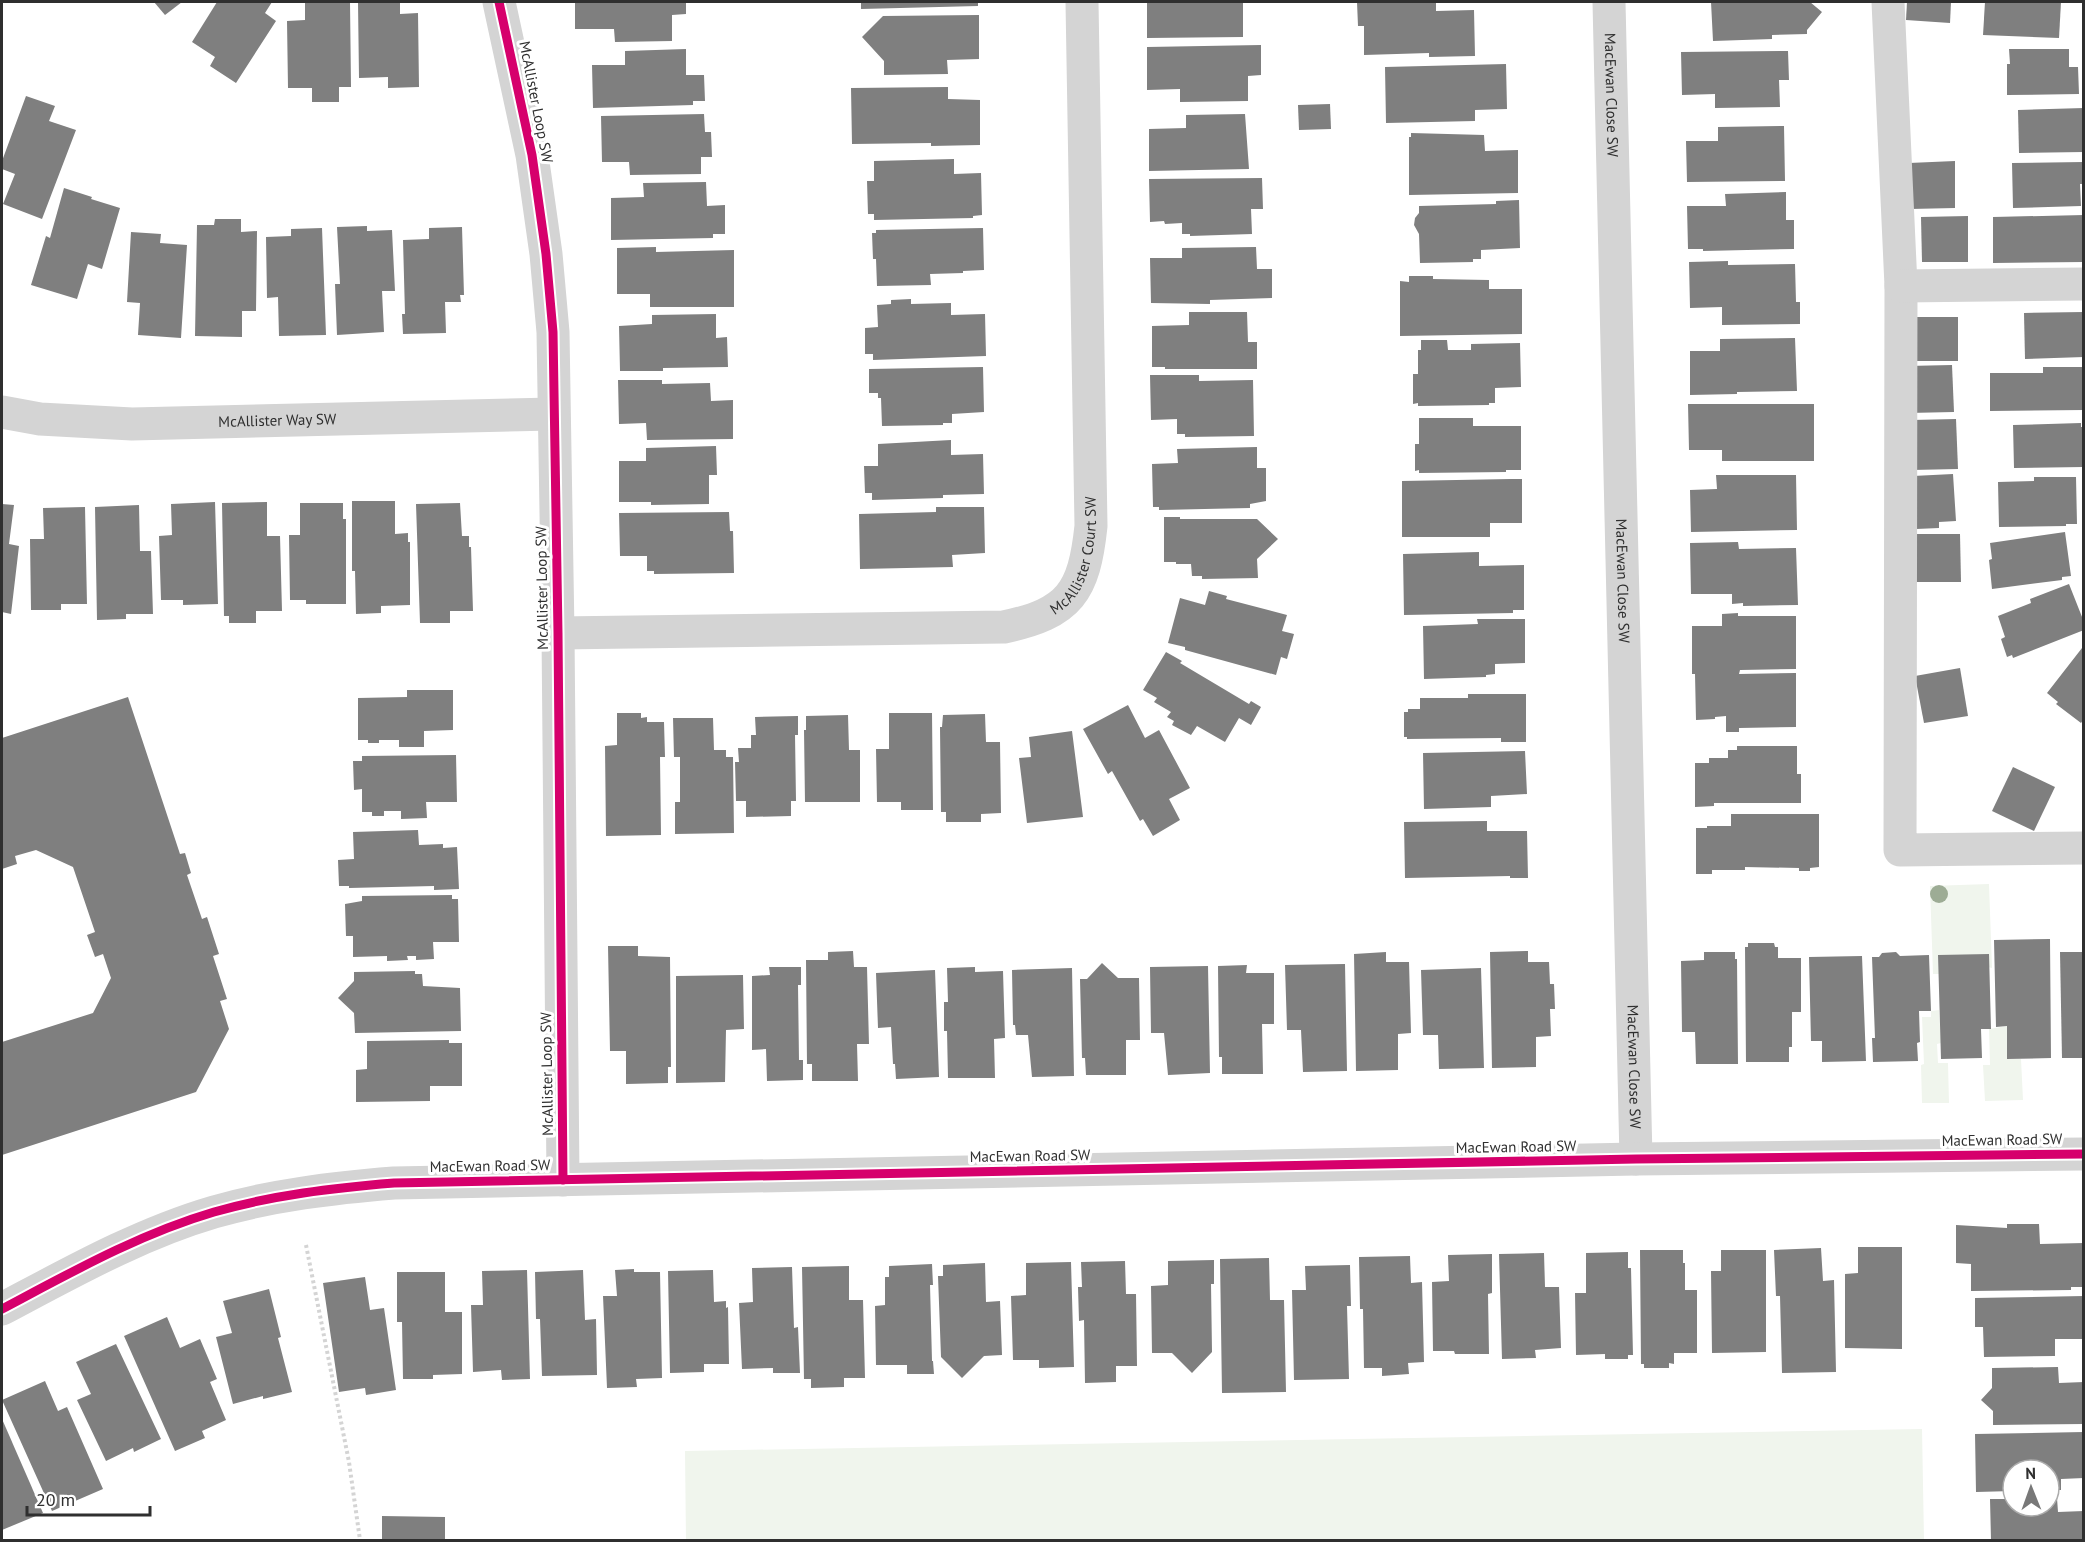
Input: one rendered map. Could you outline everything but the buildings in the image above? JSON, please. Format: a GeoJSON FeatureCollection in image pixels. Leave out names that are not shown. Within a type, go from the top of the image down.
{"type":"FeatureCollection","features":[{"type":"Feature","properties":{"kind":"street","name":"McAllister Loop SW"},"geometry":{"type":"LineString","coordinates":[[499,2],[532,155],[540,204],[553,332],[563,1180]]}},
{"type":"Feature","properties":{"kind":"street","name":"McAllister Court SW"},"geometry":{"type":"LineString","coordinates":[[558,633],[1004,627],[1031,621],[1052,612],[1074,592],[1083,574],[1089,549],[1091,525],[1082,2]]}},
{"type":"Feature","properties":{"kind":"street","name":"MacEwan Close SW"},"geometry":{"type":"LineString","coordinates":[[1609,2],[1636,1159]]}},
{"type":"Feature","properties":{"kind":"street"},"geometry":{"type":"LineString","coordinates":[[1888,2],[1901,286],[1900,850],[2084,848]]}},
{"type":"Feature","properties":{"kind":"street"},"geometry":{"type":"LineString","coordinates":[[1901,286],[2084,285]]}},
{"type":"Feature","properties":{"kind":"street","name":"McAllister Way SW"},"geometry":{"type":"LineString","coordinates":[[2,412],[40,419],[132,424],[553,414]]}},
{"type":"Feature","properties":{"kind":"street","name":"MacEwan Road SW"},"geometry":{"type":"LineString","coordinates":[[2,1308],[127,1246],[212,1212],[314,1190],[394,1183],[1636,1159],[2084,1154]]}},
{"type":"Feature","properties":{"kind":"path"},"geometry":{"type":"LineString","coordinates":[[306,1245],[349,1462],[360,1540]]}},
{"type":"Feature","properties":{"kind":"shaded area"},"geometry":{"type":"Polygon","coordinates":[[[1989,884],[1992,968],[1938,955],[1939,974],[1933,974],[1930,886],[1989,884]]]}},
{"type":"Feature","properties":{"kind":"shaded area"},"geometry":{"type":"Polygon","coordinates":[[[1939,1010],[1941,1043],[1937,1044],[1938,1063],[1948,1063],[1949,1103],[1922,1103],[1921,1065],[1924,1064],[1922,1017],[1931,1017],[1931,1011],[1939,1010]]]}},
{"type":"Feature","properties":{"kind":"shaded area"},"geometry":{"type":"Polygon","coordinates":[[[2007,1026],[2007,1059],[2021,1059],[2023,1100],[1985,1101],[1983,1065],[1990,1065],[1989,1029],[2007,1026]]]}},
{"type":"Feature","properties":{"kind":"shaded area"},"geometry":{"type":"Polygon","coordinates":[[[1922,1429],[1924,1540],[686,1540],[685,1451],[1922,1429]]]}},
{"type":"Feature","properties":{"kind":"cycle path"},"geometry":{"type":"LineString","coordinates":[[499,2],[532,155],[546,254],[553,332],[563,1180]]}},
{"type":"Feature","properties":{"kind":"cycle path"},"geometry":{"type":"LineString","coordinates":[[2,1309],[79,1268],[186,1221],[258,1201],[348,1187],[394,1183],[1636,1159],[2084,1154]]}}]}
